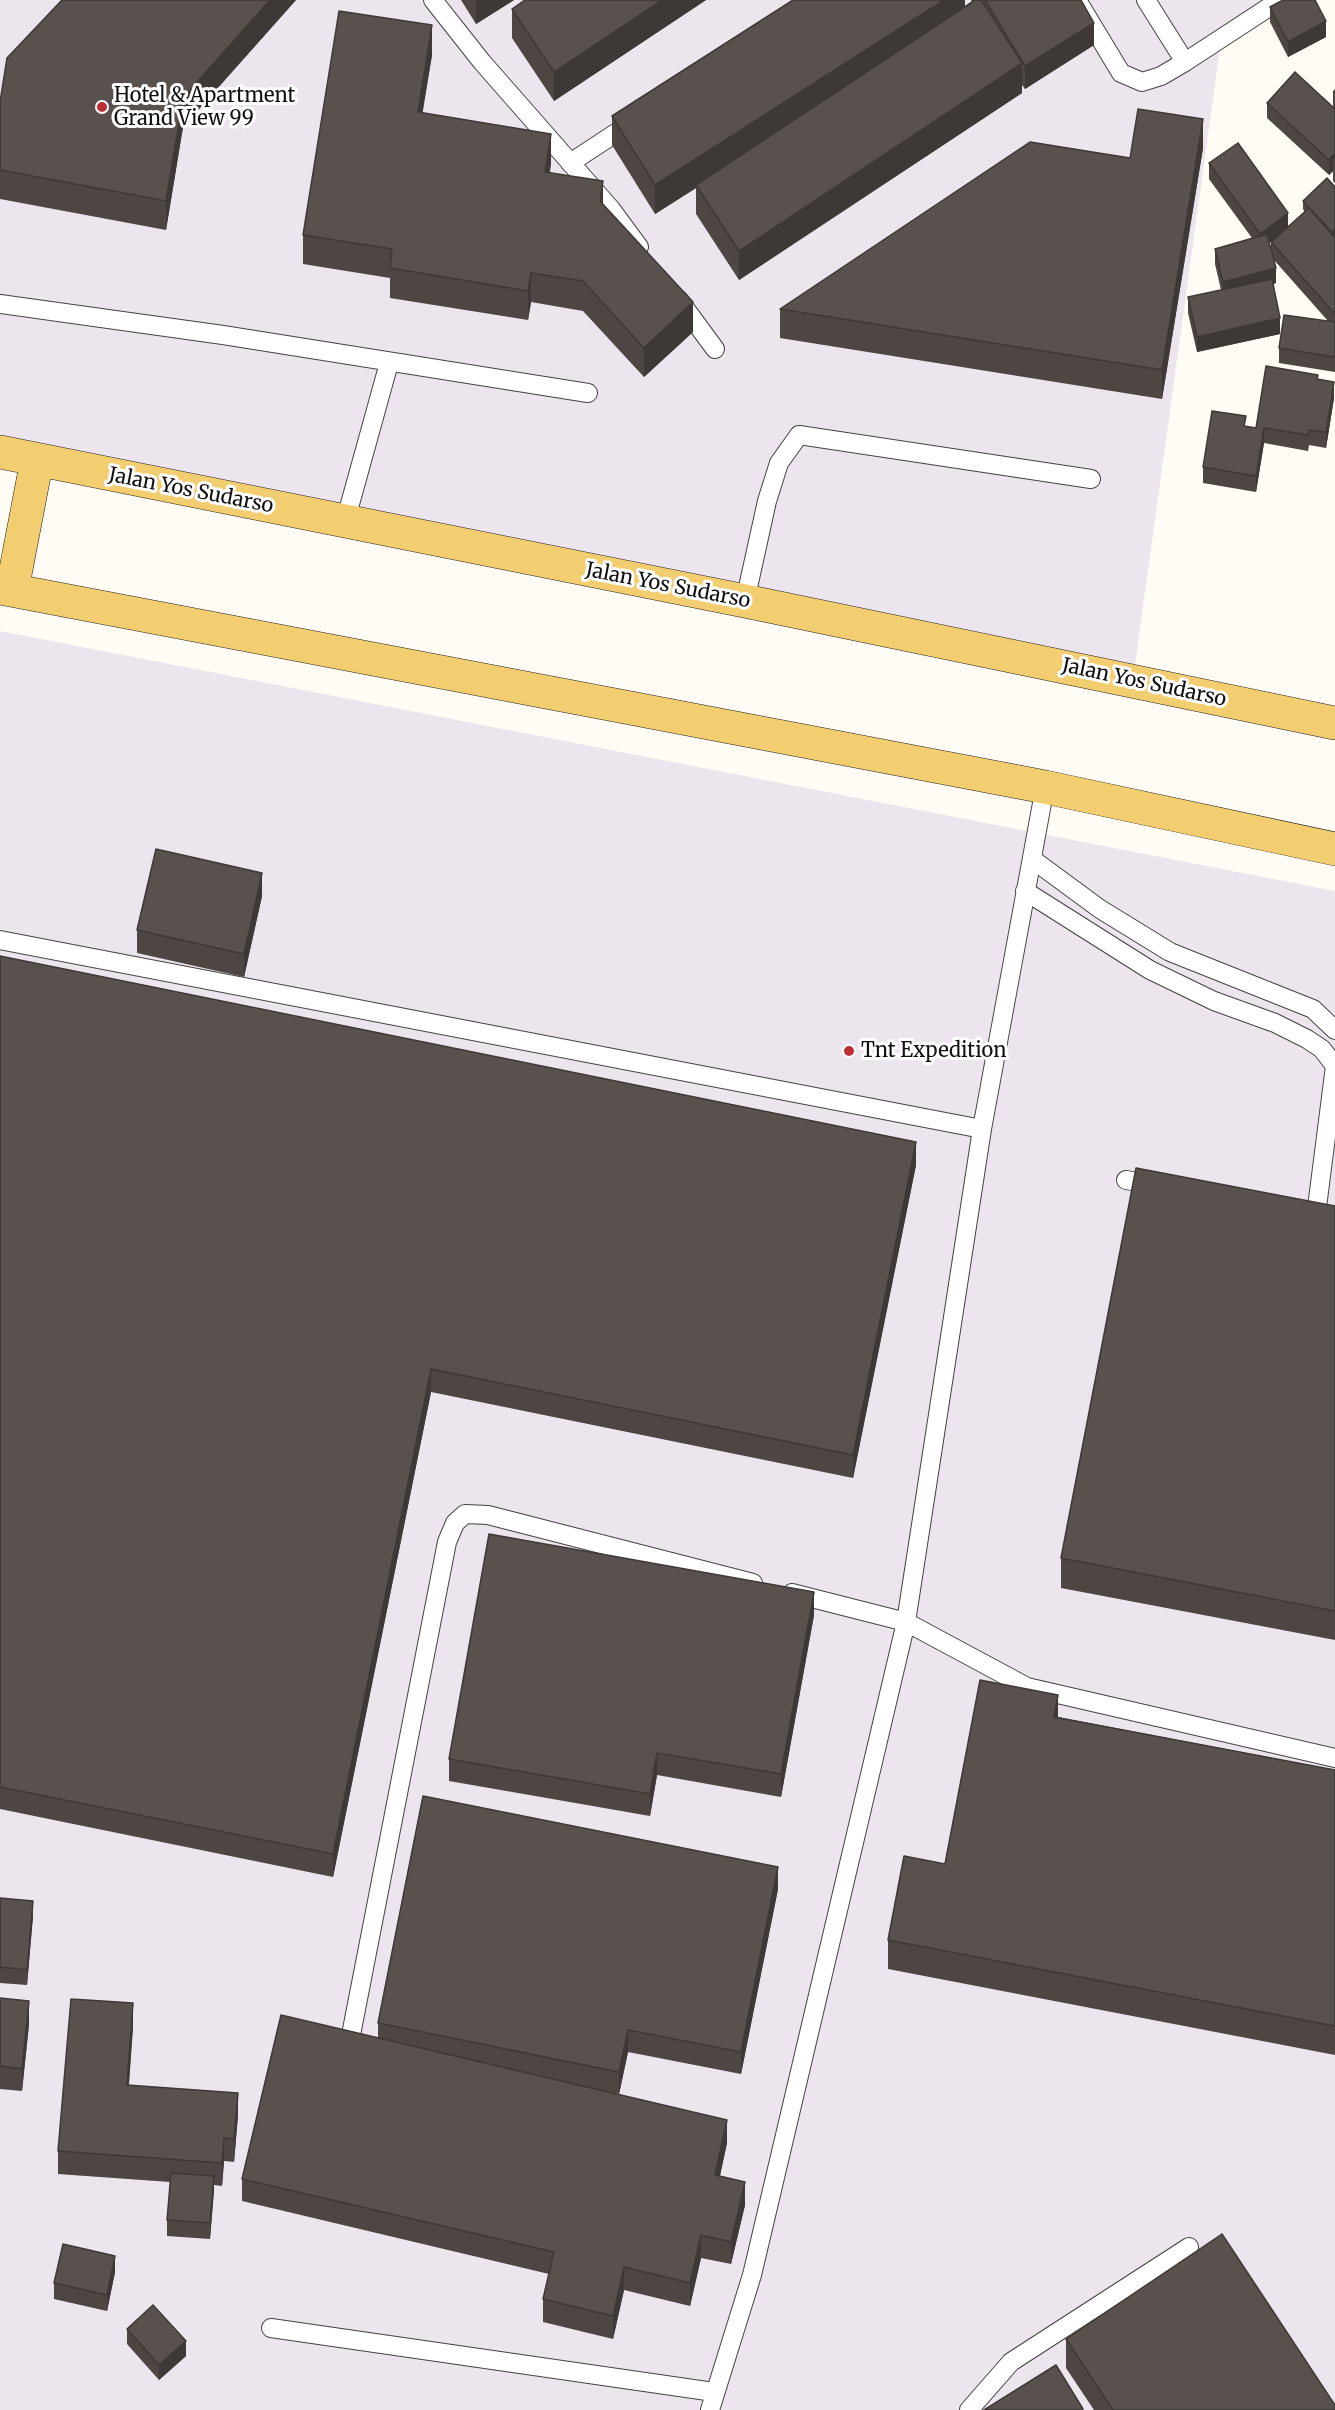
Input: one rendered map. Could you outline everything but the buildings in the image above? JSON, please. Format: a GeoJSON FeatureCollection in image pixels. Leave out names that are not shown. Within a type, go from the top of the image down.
{"type":"FeatureCollection","features":[{"type":"Feature","properties":{"kind":"main road","name":"Jalan Yos Sudarso"},"geometry":{"type":"LineString","coordinates":[[0,452],[745,601],[1335,723]]}},
{"type":"Feature","properties":{"kind":"main road"},"geometry":{"type":"LineString","coordinates":[[37,460],[6,589],[1045,787],[1335,849]]}},
{"type":"Feature","properties":{"kind":"lane"},"geometry":{"type":"LineString","coordinates":[[433,0],[482,62],[611,209],[653,265]]}},
{"type":"Feature","properties":{"kind":"lane"},"geometry":{"type":"LineString","coordinates":[[1077,0],[1121,72],[1142,82],[1161,76],[1185,62],[1280,0]]}},
{"type":"Feature","properties":{"kind":"lane"},"geometry":{"type":"LineString","coordinates":[[1146,0],[1185,62]]}},
{"type":"Feature","properties":{"kind":"lane"},"geometry":{"type":"LineString","coordinates":[[570,163],[649,111]]}},
{"type":"Feature","properties":{"kind":"lane"},"geometry":{"type":"LineString","coordinates":[[667,284],[716,349]]}},
{"type":"Feature","properties":{"kind":"lane"},"geometry":{"type":"LineString","coordinates":[[0,304],[224,335],[588,393]]}},
{"type":"Feature","properties":{"kind":"lane"},"geometry":{"type":"LineString","coordinates":[[345,522],[389,363]]}},
{"type":"Feature","properties":{"kind":"lane"},"geometry":{"type":"LineString","coordinates":[[745,601],[772,482],[778,464],[799,435],[1091,479]]}},
{"type":"Feature","properties":{"kind":"lane"},"geometry":{"type":"LineString","coordinates":[[271,2328],[712,2401],[752,2275],[906,1622],[982,1129],[1045,787]]}},
{"type":"Feature","properties":{"kind":"lane"},"geometry":{"type":"LineString","coordinates":[[1032,859],[1100,909],[1170,952],[1313,1009],[1335,1030]]}},
{"type":"Feature","properties":{"kind":"lane"},"geometry":{"type":"LineString","coordinates":[[1025,891],[1150,970],[1214,1001],[1275,1023],[1322,1049],[1335,1066],[1316,1215]]}},
{"type":"Feature","properties":{"kind":"lane"},"geometry":{"type":"LineString","coordinates":[[0,940],[982,1129]]}},
{"type":"Feature","properties":{"kind":"lane"},"geometry":{"type":"LineString","coordinates":[[488,1054],[491,1034]]}},
{"type":"Feature","properties":{"kind":"lane"},"geometry":{"type":"LineString","coordinates":[[1126,1180],[1171,1188]]}},
{"type":"Feature","properties":{"kind":"lane"},"geometry":{"type":"LineString","coordinates":[[1294,1210],[1335,1218]]}},
{"type":"Feature","properties":{"kind":"lane"},"geometry":{"type":"LineString","coordinates":[[350,2040],[447,1542],[455,1523],[465,1514],[488,1515],[906,1622],[1027,1687],[1335,1758]]}},
{"type":"Feature","properties":{"kind":"lane"},"geometry":{"type":"LineString","coordinates":[[969,2410],[1011,2362],[1189,2247]]}},
{"type":"Feature","properties":{"kind":"shaded area"},"geometry":{"type":"Polygon","coordinates":[[[0,0],[1265,0],[1223,26],[1133,679],[0,445],[0,0]]]}},
{"type":"Feature","properties":{"kind":"shaded area"},"geometry":{"type":"Polygon","coordinates":[[[0,631],[1335,891],[1335,2410],[0,2410],[0,631]]]}},
{"type":"Feature","properties":{"kind":"place","name":"Hotel & Apartment Grand View 99"},"geometry":{"type":"Point","coordinates":[102,107]}},
{"type":"Feature","properties":{"kind":"place","name":"Tnt Expedition"},"geometry":{"type":"Point","coordinates":[849,1051]}}]}
